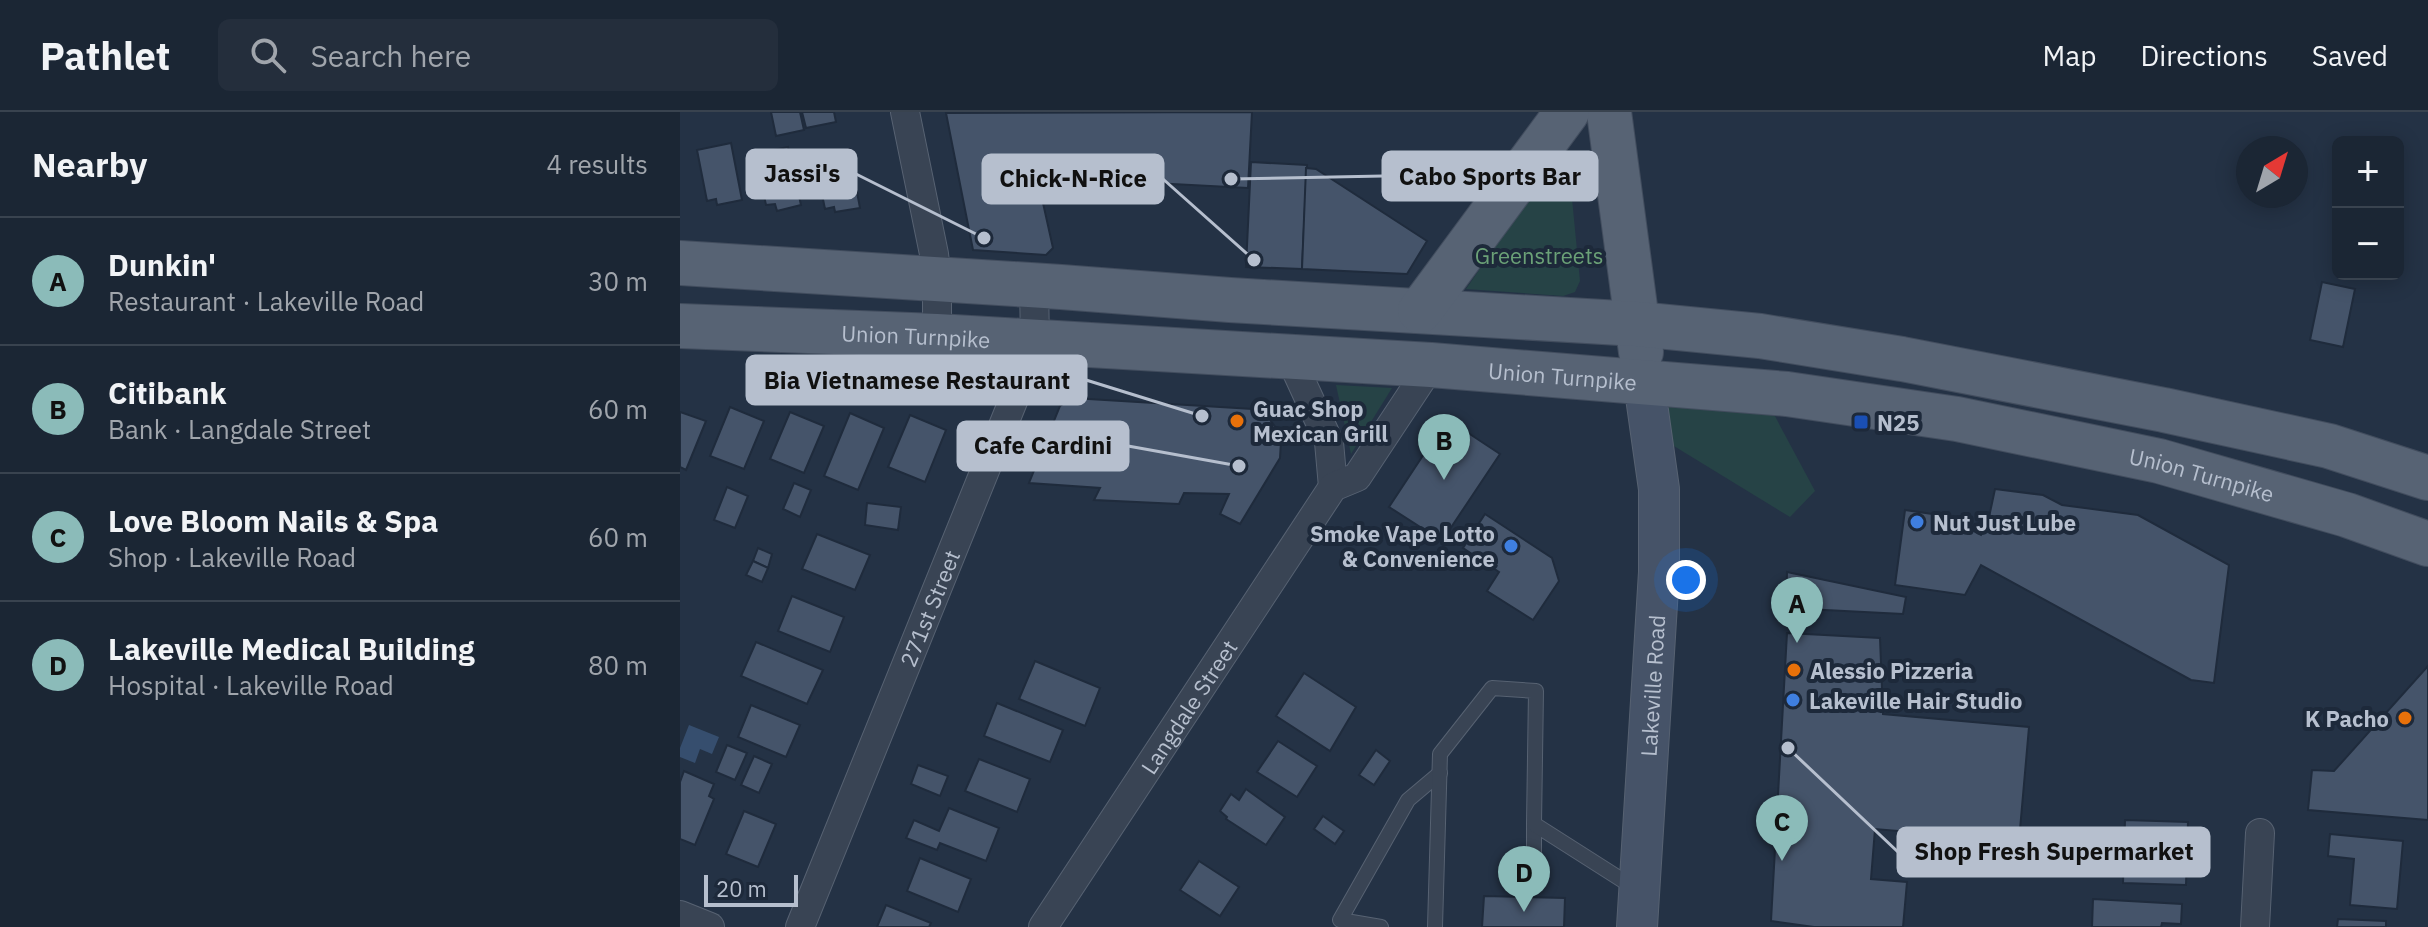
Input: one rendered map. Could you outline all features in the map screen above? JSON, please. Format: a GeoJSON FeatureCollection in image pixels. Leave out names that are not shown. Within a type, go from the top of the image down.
{"type":"FeatureCollection","features":[{"type":"Feature","properties":{"kind":"main road"},"geometry":{"type":"LineString","coordinates":[[1420,311],[1567,112]]}},
{"type":"Feature","properties":{"kind":"main road","name":"Lakeville Road"},"geometry":{"type":"LineString","coordinates":[[1609,112],[1659,489],[1659,546],[1638,909]]}},
{"type":"Feature","properties":{"kind":"main road"},"geometry":{"type":"LineString","coordinates":[[680,263],[1637,324],[1760,336],[1902,359],[2329,446],[2428,478]]}},
{"type":"Feature","properties":{"kind":"main road","name":"Union Turnpike"},"geometry":{"type":"LineString","coordinates":[[680,326],[937,336],[1431,365],[1787,394],[1973,422],[2159,461],[2347,515],[2428,544]]}},
{"type":"Feature","properties":{"kind":"street"},"geometry":{"type":"LineString","coordinates":[[905,112],[937,280],[937,336]]}},
{"type":"Feature","properties":{"kind":"street","name":"271st Street"},"geometry":{"type":"LineString","coordinates":[[800,927],[1016,396],[1035,342],[1034,285]]}},
{"type":"Feature","properties":{"kind":"street"},"geometry":{"type":"LineString","coordinates":[[1290,357],[1329,442],[1333,487]]}},
{"type":"Feature","properties":{"kind":"street","name":"Langdale Street"},"geometry":{"type":"LineString","coordinates":[[1043,927],[1333,487],[1357,477],[1431,365]]}},
{"type":"Feature","properties":{"kind":"street"},"geometry":{"type":"LineString","coordinates":[[2255,927],[2260,833]]}},
{"type":"Feature","properties":{"kind":"street"},"geometry":{"type":"LineString","coordinates":[[680,915],[710,927]]}},
{"type":"Feature","properties":{"kind":"lane"},"geometry":{"type":"LineString","coordinates":[[1435,927],[1440,754],[1492,688],[1536,691],[1534,881]]}},
{"type":"Feature","properties":{"kind":"lane"},"geometry":{"type":"LineString","coordinates":[[1381,927],[1340,920],[1408,800],[1440,773]]}},
{"type":"Feature","properties":{"kind":"lane"},"geometry":{"type":"LineString","coordinates":[[1534,824],[1638,909]]}},
{"type":"Feature","properties":{"kind":"green space","name":"Greenstreets"},"geometry":{"type":"Polygon","coordinates":[[[1567,147],[1580,281],[1575,292],[1563,296],[1466,289],[1561,151],[1567,147]]]}},
{"type":"Feature","properties":{"kind":"green space"},"geometry":{"type":"Polygon","coordinates":[[[1645,380],[1762,392],[1815,491],[1790,517],[1651,432],[1645,380]]]}},
{"type":"Feature","properties":{"kind":"green space"},"geometry":{"type":"Polygon","coordinates":[[[1336,385],[1392,388],[1351,454],[1336,385]]]}},
{"type":"Feature","properties":{"kind":"water"},"geometry":{"type":"Polygon","coordinates":[[[689,725],[719,737],[712,754],[700,749],[695,763],[680,757],[680,748],[689,725]]]}},
{"type":"Feature","properties":{"kind":"building"},"geometry":{"type":"Polygon","coordinates":[[[771,112],[800,112],[804,130],[776,136],[771,112]]]}},
{"type":"Feature","properties":{"kind":"building"},"geometry":{"type":"Polygon","coordinates":[[[802,112],[834,112],[836,122],[806,128],[802,112]]]}},
{"type":"Feature","properties":{"kind":"building"},"geometry":{"type":"Polygon","coordinates":[[[1252,112],[1248,188],[1096,180],[1039,185],[1053,248],[1046,255],[973,250],[946,113],[1252,112]]]}},
{"type":"Feature","properties":{"kind":"building"},"geometry":{"type":"Polygon","coordinates":[[[731,143],[742,200],[717,205],[716,199],[707,201],[697,150],[731,143]]]}},
{"type":"Feature","properties":{"kind":"building"},"geometry":{"type":"Polygon","coordinates":[[[788,147],[801,205],[777,211],[775,204],[766,205],[755,154],[788,147]]]}},
{"type":"Feature","properties":{"kind":"building"},"geometry":{"type":"Polygon","coordinates":[[[849,149],[860,208],[835,212],[834,207],[825,209],[814,156],[849,149]]]}},
{"type":"Feature","properties":{"kind":"building"},"geometry":{"type":"Polygon","coordinates":[[[1251,162],[1307,165],[1302,269],[1246,267],[1251,162]]]}},
{"type":"Feature","properties":{"kind":"building"},"geometry":{"type":"Polygon","coordinates":[[[1306,168],[1316,169],[1427,241],[1407,274],[1302,269],[1306,168]]]}},
{"type":"Feature","properties":{"kind":"building"},"geometry":{"type":"Polygon","coordinates":[[[2322,282],[2355,289],[2343,347],[2310,340],[2322,282]]]}},
{"type":"Feature","properties":{"kind":"building"},"geometry":{"type":"Polygon","coordinates":[[[1072,398],[1253,409],[1268,417],[1276,428],[1281,441],[1280,458],[1240,524],[1220,514],[1229,494],[1184,493],[1179,504],[1094,500],[1100,488],[1029,483],[1060,406],[1072,398]]]}},
{"type":"Feature","properties":{"kind":"building"},"geometry":{"type":"Polygon","coordinates":[[[730,407],[764,421],[744,469],[710,456],[730,407]]]}},
{"type":"Feature","properties":{"kind":"building"},"geometry":{"type":"Polygon","coordinates":[[[680,412],[706,421],[686,470],[680,467],[680,412]]]}},
{"type":"Feature","properties":{"kind":"building"},"geometry":{"type":"Polygon","coordinates":[[[790,412],[824,426],[804,473],[770,459],[790,412]]]}},
{"type":"Feature","properties":{"kind":"building"},"geometry":{"type":"Polygon","coordinates":[[[850,413],[884,428],[858,490],[824,476],[850,413]]]}},
{"type":"Feature","properties":{"kind":"building"},"geometry":{"type":"Polygon","coordinates":[[[910,415],[946,430],[925,482],[888,467],[910,415]]]}},
{"type":"Feature","properties":{"kind":"building"},"geometry":{"type":"Polygon","coordinates":[[[1447,419],[1500,454],[1442,541],[1389,507],[1447,419]]]}},
{"type":"Feature","properties":{"kind":"building"},"geometry":{"type":"Polygon","coordinates":[[[794,483],[811,490],[800,517],[783,509],[794,483]]]}},
{"type":"Feature","properties":{"kind":"building"},"geometry":{"type":"Polygon","coordinates":[[[727,487],[748,496],[735,528],[714,520],[727,487]]]}},
{"type":"Feature","properties":{"kind":"building"},"geometry":{"type":"Polygon","coordinates":[[[1995,489],[2043,495],[2062,505],[2138,515],[2229,565],[2214,683],[2191,680],[1981,565],[1965,595],[1895,585],[1905,510],[1946,516],[1981,535],[1988,522],[1995,489]]]}},
{"type":"Feature","properties":{"kind":"building"},"geometry":{"type":"Polygon","coordinates":[[[867,503],[901,507],[898,530],[865,525],[867,503]]]}},
{"type":"Feature","properties":{"kind":"building"},"geometry":{"type":"Polygon","coordinates":[[[1485,514],[1552,558],[1559,581],[1533,620],[1487,591],[1499,572],[1463,548],[1485,514]]]}},
{"type":"Feature","properties":{"kind":"building"},"geometry":{"type":"Polygon","coordinates":[[[817,534],[870,555],[855,590],[802,569],[817,534]]]}},
{"type":"Feature","properties":{"kind":"building"},"geometry":{"type":"Polygon","coordinates":[[[758,548],[772,554],[768,568],[753,561],[758,548]]]}},
{"type":"Feature","properties":{"kind":"building"},"geometry":{"type":"Polygon","coordinates":[[[753,561],[768,568],[762,582],[746,575],[753,561]]]}},
{"type":"Feature","properties":{"kind":"building"},"geometry":{"type":"Polygon","coordinates":[[[1787,572],[1906,597],[1903,614],[1786,608],[1787,572]]]}},
{"type":"Feature","properties":{"kind":"building"},"geometry":{"type":"Polygon","coordinates":[[[792,596],[844,617],[830,652],[778,631],[792,596]]]}},
{"type":"Feature","properties":{"kind":"building"},"geometry":{"type":"Polygon","coordinates":[[[1787,633],[1880,638],[1883,714],[2029,727],[2019,841],[1875,829],[1871,879],[1907,882],[1903,927],[1814,927],[1771,921],[1787,633]]]}},
{"type":"Feature","properties":{"kind":"building"},"geometry":{"type":"Polygon","coordinates":[[[756,642],[823,670],[807,704],[741,676],[756,642]]]}},
{"type":"Feature","properties":{"kind":"building"},"geometry":{"type":"Polygon","coordinates":[[[1035,661],[1100,688],[1085,726],[1019,699],[1035,661]]]}},
{"type":"Feature","properties":{"kind":"building","name":"K Pacho"},"geometry":{"type":"Polygon","coordinates":[[[2428,666],[2428,820],[2308,810],[2312,770],[2334,771],[2428,666]]]}},
{"type":"Feature","properties":{"kind":"building"},"geometry":{"type":"Polygon","coordinates":[[[1304,673],[1356,707],[1330,751],[1276,716],[1304,673]]]}},
{"type":"Feature","properties":{"kind":"building"},"geometry":{"type":"Polygon","coordinates":[[[997,703],[1063,730],[1050,762],[984,736],[997,703]]]}},
{"type":"Feature","properties":{"kind":"building"},"geometry":{"type":"Polygon","coordinates":[[[751,705],[800,725],[786,757],[738,737],[751,705]]]}},
{"type":"Feature","properties":{"kind":"building"},"geometry":{"type":"Polygon","coordinates":[[[1278,741],[1317,766],[1297,797],[1257,772],[1278,741]]]}},
{"type":"Feature","properties":{"kind":"building"},"geometry":{"type":"Polygon","coordinates":[[[727,745],[747,753],[735,780],[716,772],[727,745]]]}},
{"type":"Feature","properties":{"kind":"building"},"geometry":{"type":"Polygon","coordinates":[[[1376,750],[1390,761],[1374,785],[1359,775],[1376,750]]]}},
{"type":"Feature","properties":{"kind":"building"},"geometry":{"type":"Polygon","coordinates":[[[754,756],[772,764],[759,793],[741,785],[754,756]]]}},
{"type":"Feature","properties":{"kind":"building"},"geometry":{"type":"Polygon","coordinates":[[[979,759],[1030,779],[1017,812],[965,791],[979,759]]]}},
{"type":"Feature","properties":{"kind":"building"},"geometry":{"type":"Polygon","coordinates":[[[918,765],[948,776],[940,796],[911,784],[918,765]]]}},
{"type":"Feature","properties":{"kind":"building"},"geometry":{"type":"Polygon","coordinates":[[[684,771],[714,784],[709,796],[714,799],[695,845],[680,839],[680,782],[684,771]]]}},
{"type":"Feature","properties":{"kind":"building"},"geometry":{"type":"Polygon","coordinates":[[[1246,789],[1285,817],[1266,845],[1226,819],[1220,811],[1231,794],[1239,800],[1246,789]]]}},
{"type":"Feature","properties":{"kind":"building"},"geometry":{"type":"Polygon","coordinates":[[[949,808],[999,828],[986,861],[940,843],[937,850],[906,838],[914,820],[939,831],[949,808]]]}},
{"type":"Feature","properties":{"kind":"building"},"geometry":{"type":"Polygon","coordinates":[[[744,811],[776,824],[758,867],[726,854],[744,811]]]}},
{"type":"Feature","properties":{"kind":"building"},"geometry":{"type":"Polygon","coordinates":[[[1323,816],[1344,831],[1335,844],[1314,829],[1323,816]]]}},
{"type":"Feature","properties":{"kind":"building"},"geometry":{"type":"Polygon","coordinates":[[[2125,820],[2188,822],[2186,885],[2123,883],[2125,820]]]}},
{"type":"Feature","properties":{"kind":"building"},"geometry":{"type":"Polygon","coordinates":[[[2330,834],[2403,841],[2397,909],[2350,905],[2354,859],[2328,856],[2330,834]]]}},
{"type":"Feature","properties":{"kind":"building"},"geometry":{"type":"Polygon","coordinates":[[[920,858],[971,879],[958,912],[907,891],[920,858]]]}},
{"type":"Feature","properties":{"kind":"building"},"geometry":{"type":"Polygon","coordinates":[[[1199,861],[1239,887],[1220,916],[1180,890],[1199,861]]]}},
{"type":"Feature","properties":{"kind":"building"},"geometry":{"type":"Polygon","coordinates":[[[1484,896],[1565,898],[1564,927],[1482,927],[1484,896]]]}},
{"type":"Feature","properties":{"kind":"building"},"geometry":{"type":"Polygon","coordinates":[[[2093,899],[2182,904],[2181,924],[2092,927],[2093,899]]]}},
{"type":"Feature","properties":{"kind":"building"},"geometry":{"type":"Polygon","coordinates":[[[886,905],[931,923],[929,927],[877,927],[886,905]]]}},
{"type":"Feature","properties":{"kind":"building"},"geometry":{"type":"Polygon","coordinates":[[[2338,919],[2386,921],[2386,927],[2337,927],[2338,919]]]}},
{"type":"Feature","properties":{"kind":"place","name":"Cabo Sports Bar"},"geometry":{"type":"Point","coordinates":[1231,179]}},
{"type":"Feature","properties":{"kind":"place","name":"Jassi's"},"geometry":{"type":"Point","coordinates":[984,238]}},
{"type":"Feature","properties":{"kind":"place","name":"Chick-N-Rice"},"geometry":{"type":"Point","coordinates":[1254,260]}},
{"type":"Feature","properties":{"kind":"place","name":"Bia Vietnamese Restaurant"},"geometry":{"type":"Point","coordinates":[1202,416]}},
{"type":"Feature","properties":{"kind":"place","name":"Guac Shop Mexican Grill"},"geometry":{"type":"Point","coordinates":[1237,421]}},
{"type":"Feature","properties":{"kind":"place","name":"N25"},"geometry":{"type":"Point","coordinates":[1861,422]}},
{"type":"Feature","properties":{"kind":"place","name":"Cafe Cardini"},"geometry":{"type":"Point","coordinates":[1239,466]}},
{"type":"Feature","properties":{"kind":"place","name":"Citibank"},"geometry":{"type":"Point","coordinates":[1444,480]}},
{"type":"Feature","properties":{"kind":"place","name":"Nut Just Lube"},"geometry":{"type":"Point","coordinates":[1917,522]}},
{"type":"Feature","properties":{"kind":"place","name":"Smoke Vape Lotto & Convenience"},"geometry":{"type":"Point","coordinates":[1511,546]}},
{"type":"Feature","properties":{"kind":"place","name":"Dunkin'"},"geometry":{"type":"Point","coordinates":[1797,643]}},
{"type":"Feature","properties":{"kind":"place","name":"Alessio Pizzeria"},"geometry":{"type":"Point","coordinates":[1794,670]}},
{"type":"Feature","properties":{"kind":"place","name":"Lakeville Hair Studio"},"geometry":{"type":"Point","coordinates":[1793,700]}},
{"type":"Feature","properties":{"kind":"place","name":"K Pacho"},"geometry":{"type":"Point","coordinates":[2405,718]}},
{"type":"Feature","properties":{"kind":"place","name":"Shop Fresh Supermarket"},"geometry":{"type":"Point","coordinates":[1788,748]}},
{"type":"Feature","properties":{"kind":"place","name":"Love Bloom Nails & Spa"},"geometry":{"type":"Point","coordinates":[1782,861]}},
{"type":"Feature","properties":{"kind":"place","name":"Lakeville Medical Building"},"geometry":{"type":"Point","coordinates":[1524,912]}}]}
